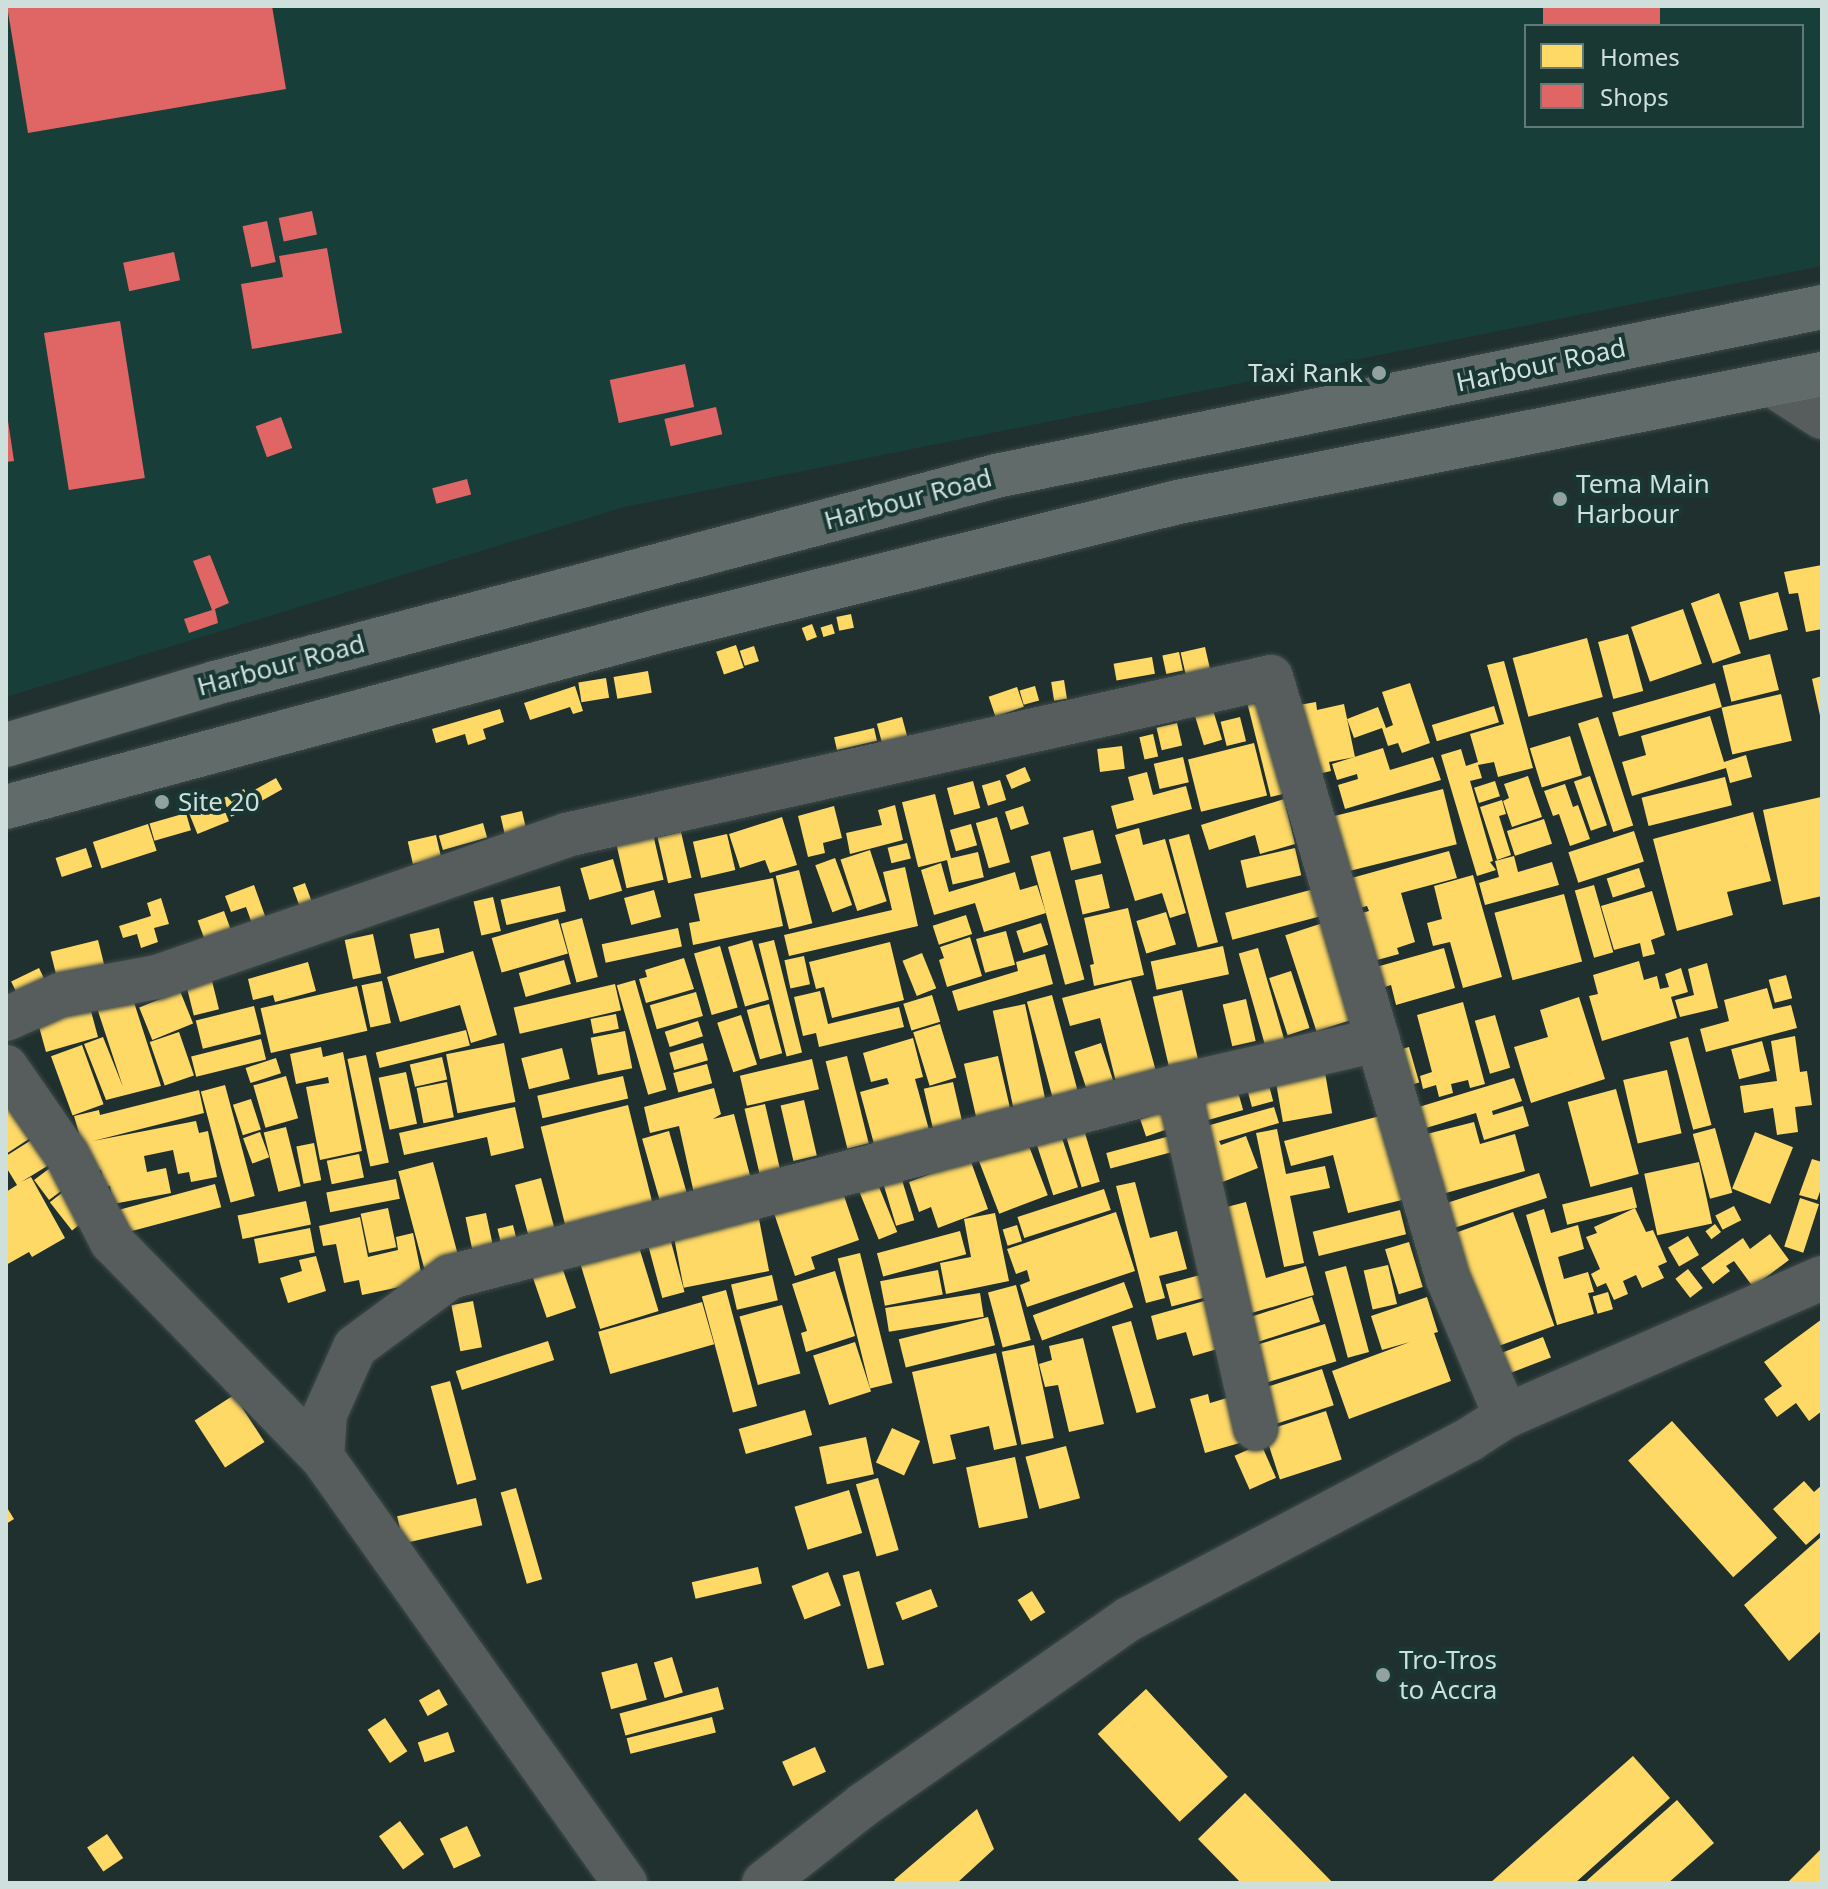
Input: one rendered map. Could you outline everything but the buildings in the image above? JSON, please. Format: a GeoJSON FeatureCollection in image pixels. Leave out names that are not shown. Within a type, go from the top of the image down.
{"type":"FeatureCollection","features":[{"type":"Feature","properties":{"kind":"highway","name":"Harbour Road"},"geometry":{"type":"LineString","coordinates":[[6,745],[246,675],[996,476],[1822,307]]}},
{"type":"Feature","properties":{"kind":"highway"},"geometry":{"type":"LineString","coordinates":[[6,807],[670,628],[1178,502],[1822,374]]}},
{"type":"Feature","properties":{"kind":"street"},"geometry":{"type":"LineString","coordinates":[[1771,384],[1822,417]]}},
{"type":"Feature","properties":{"kind":"street"},"geometry":{"type":"LineString","coordinates":[[6,1019],[60,995],[157,977],[566,835],[1271,677],[1448,1279],[1506,1416]]}},
{"type":"Feature","properties":{"kind":"street"},"geometry":{"type":"LineString","coordinates":[[322,1457],[325,1414],[355,1347],[450,1277],[1178,1086],[1378,1040]]}},
{"type":"Feature","properties":{"kind":"street"},"geometry":{"type":"LineString","coordinates":[[6,1067],[67,1155],[112,1242],[322,1457],[625,1883]]}},
{"type":"Feature","properties":{"kind":"street"},"geometry":{"type":"LineString","coordinates":[[1178,1086],[1256,1428]]}},
{"type":"Feature","properties":{"kind":"street"},"geometry":{"type":"LineString","coordinates":[[764,1883],[876,1796],[1129,1619],[1470,1439],[1506,1416],[1822,1278]]}},
{"type":"Feature","properties":{"kind":"shaded area"},"geometry":{"type":"Polygon","coordinates":[[[6,6],[1822,6],[1822,266],[624,507],[6,697],[6,6]]]}},
{"type":"Feature","properties":{"kind":"place","name":"Taxi Rank"},"geometry":{"type":"Point","coordinates":[1379,373]}},
{"type":"Feature","properties":{"kind":"place","name":"Tema Main Harbour"},"geometry":{"type":"Point","coordinates":[1560,499]}},
{"type":"Feature","properties":{"kind":"place","name":"Site 20"},"geometry":{"type":"Point","coordinates":[162,802]}},
{"type":"Feature","properties":{"kind":"place","name":"Tro-Tros to Accra"},"geometry":{"type":"Point","coordinates":[1383,1675]}}]}
